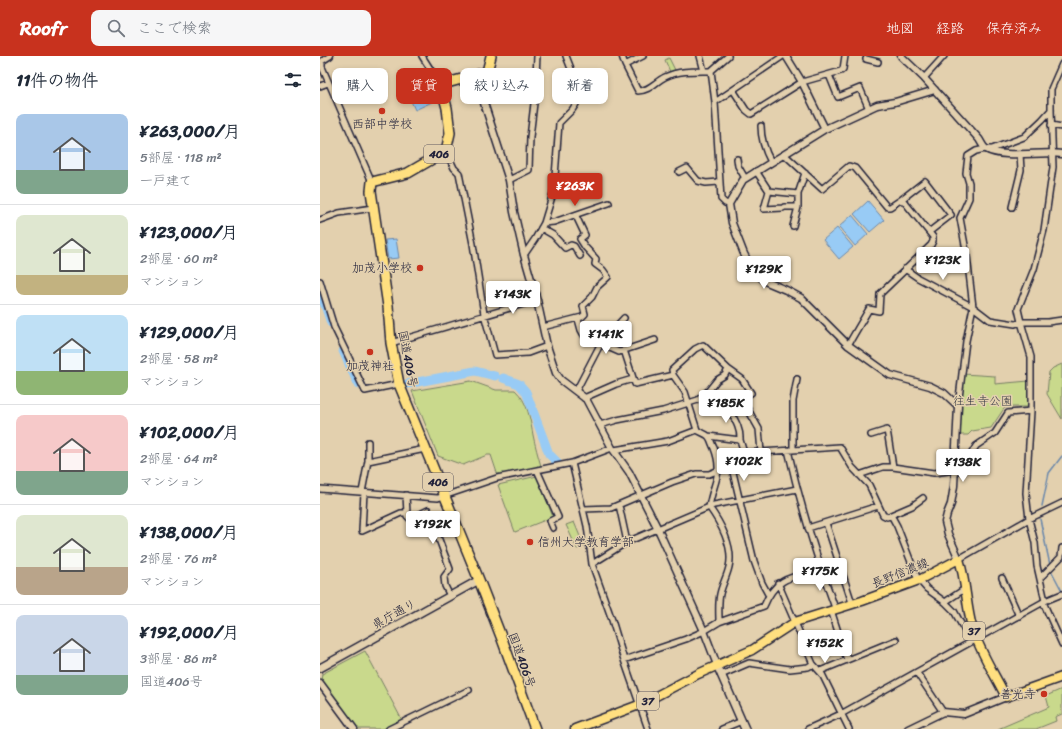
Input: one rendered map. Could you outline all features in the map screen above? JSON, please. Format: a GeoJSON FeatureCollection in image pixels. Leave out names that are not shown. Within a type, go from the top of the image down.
{"type":"FeatureCollection","features":[{"type":"Feature","properties":{"kind":"highway"},"geometry":{"type":"LineString","coordinates":[[488,68],[490,56]]}},
{"type":"Feature","properties":{"kind":"highway","name":"406"},"geometry":{"type":"LineString","coordinates":[[372,182],[408,173],[446,151],[450,133],[446,104]]}},
{"type":"Feature","properties":{"kind":"highway","name":"国道406号"},"geometry":{"type":"LineString","coordinates":[[372,182],[374,208],[388,306],[391,343],[398,384],[479,580],[535,729]]}},
{"type":"Feature","properties":{"kind":"main road","name":"長野信濃線"},"geometry":{"type":"LineString","coordinates":[[575,729],[639,705],[717,665],[752,650],[795,622],[918,580],[959,560]]}},
{"type":"Feature","properties":{"kind":"main road","name":"37"},"geometry":{"type":"LineString","coordinates":[[959,560],[963,570],[974,641],[1006,697]]}},
{"type":"Feature","properties":{"kind":"main road","name":"県庁通り"},"geometry":{"type":"LineString","coordinates":[[320,668],[479,580]]}},
{"type":"Feature","properties":{"kind":"main road"},"geometry":{"type":"LineString","coordinates":[[717,665],[745,729]]}},
{"type":"Feature","properties":{"kind":"main road"},"geometry":{"type":"LineString","coordinates":[[1006,697],[1062,677]]}},
{"type":"Feature","properties":{"kind":"street"},"geometry":{"type":"LineString","coordinates":[[330,56],[322,61],[322,67],[372,182]]}},
{"type":"Feature","properties":{"kind":"street"},"geometry":{"type":"LineString","coordinates":[[422,56],[430,68]]}},
{"type":"Feature","properties":{"kind":"street"},"geometry":{"type":"LineString","coordinates":[[509,180],[529,170],[530,137],[535,95],[537,56]]}},
{"type":"Feature","properties":{"kind":"street"},"geometry":{"type":"LineString","coordinates":[[524,255],[536,239],[544,223],[554,190],[559,123],[576,104],[577,84],[566,56]]}},
{"type":"Feature","properties":{"kind":"street"},"geometry":{"type":"LineString","coordinates":[[622,56],[638,92],[644,91],[665,77],[682,72],[711,71],[728,56]]}},
{"type":"Feature","properties":{"kind":"street"},"geometry":{"type":"LineString","coordinates":[[625,65],[643,56]]}},
{"type":"Feature","properties":{"kind":"street"},"geometry":{"type":"LineString","coordinates":[[700,56],[704,71]]}},
{"type":"Feature","properties":{"kind":"street"},"geometry":{"type":"LineString","coordinates":[[715,102],[785,56],[802,82],[825,129]]}},
{"type":"Feature","properties":{"kind":"street"},"geometry":{"type":"LineString","coordinates":[[733,90],[746,110],[751,114],[802,82],[841,72],[846,56]]}},
{"type":"Feature","properties":{"kind":"street"},"geometry":{"type":"LineString","coordinates":[[902,56],[935,90],[979,139],[985,148],[996,152],[1020,154],[1052,152],[1062,154]]}},
{"type":"Feature","properties":{"kind":"street"},"geometry":{"type":"LineString","coordinates":[[924,78],[944,56]]}},
{"type":"Feature","properties":{"kind":"street"},"geometry":{"type":"LineString","coordinates":[[866,59],[874,60]]}},
{"type":"Feature","properties":{"kind":"street"},"geometry":{"type":"LineString","coordinates":[[1062,64],[1051,90],[1053,167],[1044,230],[1034,269],[1018,309],[1031,357],[1031,411],[1026,493],[1029,518],[1044,602],[1062,644]]}},
{"type":"Feature","properties":{"kind":"street"},"geometry":{"type":"LineString","coordinates":[[711,71],[715,102],[721,199],[725,203],[729,204]]}},
{"type":"Feature","properties":{"kind":"street"},"geometry":{"type":"LineString","coordinates":[[829,75],[838,97],[860,88],[869,109]]}},
{"type":"Feature","properties":{"kind":"street"},"geometry":{"type":"LineString","coordinates":[[320,86],[328,83]]}},
{"type":"Feature","properties":{"kind":"street"},"geometry":{"type":"LineString","coordinates":[[935,90],[895,102],[877,105],[825,129],[785,155],[745,178],[729,204],[732,223],[744,254],[753,271],[767,282],[801,298],[848,345],[890,375],[930,386],[944,393],[958,406]]}},
{"type":"Feature","properties":{"kind":"street"},"geometry":{"type":"LineString","coordinates":[[484,104],[509,180],[514,212],[524,255],[537,300],[547,346],[556,373],[561,380],[584,398],[613,449],[629,472],[658,529],[704,631],[717,665]]}},
{"type":"Feature","properties":{"kind":"street"},"geometry":{"type":"LineString","coordinates":[[1051,110],[1024,137],[992,149],[985,148],[976,151],[968,156],[966,173],[969,198],[960,218],[973,307],[966,341],[958,406],[954,486],[951,504],[945,522],[948,534],[959,560],[1029,518],[1062,503]]}},
{"type":"Feature","properties":{"kind":"street"},"geometry":{"type":"LineString","coordinates":[[1051,124],[1062,127]]}},
{"type":"Feature","properties":{"kind":"street"},"geometry":{"type":"LineString","coordinates":[[761,126],[763,144],[771,162]]}},
{"type":"Feature","properties":{"kind":"street"},"geometry":{"type":"LineString","coordinates":[[446,151],[454,168],[460,173],[475,252],[484,314],[495,355],[528,353],[547,346]]}},
{"type":"Feature","properties":{"kind":"street"},"geometry":{"type":"LineString","coordinates":[[1012,207],[1021,170],[1020,154]]}},
{"type":"Feature","properties":{"kind":"street"},"geometry":{"type":"LineString","coordinates":[[785,155],[822,190],[849,166],[855,168],[887,207],[890,207],[902,199],[925,181],[951,214],[929,232]]}},
{"type":"Feature","properties":{"kind":"street"},"geometry":{"type":"LineString","coordinates":[[737,159],[738,166],[745,178]]}},
{"type":"Feature","properties":{"kind":"street"},"geometry":{"type":"LineString","coordinates":[[679,172],[687,168],[698,181],[706,183],[719,182]]}},
{"type":"Feature","properties":{"kind":"street"},"geometry":{"type":"LineString","coordinates":[[756,171],[768,191],[764,209],[783,208],[784,206],[798,207]]}},
{"type":"Feature","properties":{"kind":"street"},"geometry":{"type":"LineString","coordinates":[[793,226],[798,207],[798,194],[805,173]]}},
{"type":"Feature","properties":{"kind":"street"},"geometry":{"type":"LineString","coordinates":[[768,191],[798,194]]}},
{"type":"Feature","properties":{"kind":"street"},"geometry":{"type":"LineString","coordinates":[[848,345],[869,309],[879,310],[880,294],[931,245],[933,241],[933,237],[902,199]]}},
{"type":"Feature","properties":{"kind":"street"},"geometry":{"type":"LineString","coordinates":[[544,223],[576,216],[609,203]]}},
{"type":"Feature","properties":{"kind":"street"},"geometry":{"type":"LineString","coordinates":[[320,220],[339,213],[374,208]]}},
{"type":"Feature","properties":{"kind":"street"},"geometry":{"type":"LineString","coordinates":[[543,327],[578,319],[585,314],[583,306],[592,298],[597,287],[608,277],[603,270],[595,264],[596,259],[580,239],[586,235],[576,216]]}},
{"type":"Feature","properties":{"kind":"street"},"geometry":{"type":"LineString","coordinates":[[541,228],[554,235],[565,248],[571,245],[574,246],[580,256]]}},
{"type":"Feature","properties":{"kind":"street"},"geometry":{"type":"LineString","coordinates":[[905,269],[918,278],[973,307],[990,320],[1015,324],[1021,322],[1048,322],[1062,320]]}},
{"type":"Feature","properties":{"kind":"street"},"geometry":{"type":"LineString","coordinates":[[320,281],[334,327],[365,391],[398,384]]}},
{"type":"Feature","properties":{"kind":"street"},"geometry":{"type":"LineString","coordinates":[[391,343],[484,314],[537,300]]}},
{"type":"Feature","properties":{"kind":"street"},"geometry":{"type":"LineString","coordinates":[[576,391],[601,343],[624,318]]}},
{"type":"Feature","properties":{"kind":"street"},"geometry":{"type":"LineString","coordinates":[[578,319],[581,330],[586,337],[619,352],[655,340]]}},
{"type":"Feature","properties":{"kind":"street"},"geometry":{"type":"LineString","coordinates":[[727,405],[751,393],[742,379],[728,369],[703,345],[695,349],[672,370],[673,375],[685,392],[697,430],[708,436],[740,440]]}},
{"type":"Feature","properties":{"kind":"street"},"geometry":{"type":"LineString","coordinates":[[624,350],[635,384],[673,375]]}},
{"type":"Feature","properties":{"kind":"street"},"geometry":{"type":"LineString","coordinates":[[600,425],[663,411],[698,400],[717,380],[725,375],[728,369]]}},
{"type":"Feature","properties":{"kind":"street"},"geometry":{"type":"LineString","coordinates":[[584,398],[616,384],[633,379]]}},
{"type":"Feature","properties":{"kind":"street"},"geometry":{"type":"LineString","coordinates":[[797,379],[793,401],[791,450],[796,489],[847,660]]}},
{"type":"Feature","properties":{"kind":"street"},"geometry":{"type":"LineString","coordinates":[[709,390],[727,405],[733,419],[737,424],[744,453]]}},
{"type":"Feature","properties":{"kind":"street"},"geometry":{"type":"LineString","coordinates":[[746,406],[759,429],[761,452]]}},
{"type":"Feature","properties":{"kind":"street"},"geometry":{"type":"LineString","coordinates":[[962,467],[976,446],[995,433],[1008,413],[1031,411]]}},
{"type":"Feature","properties":{"kind":"street"},"geometry":{"type":"LineString","coordinates":[[320,489],[438,498],[443,495],[497,478],[572,463],[613,449],[668,441],[697,430]]}},
{"type":"Feature","properties":{"kind":"street"},"geometry":{"type":"LineString","coordinates":[[871,435],[887,430],[892,467]]}},
{"type":"Feature","properties":{"kind":"street"},"geometry":{"type":"LineString","coordinates":[[708,436],[715,451],[719,470],[717,481],[711,492],[709,507],[722,529],[729,557],[729,566],[720,595],[719,622]]}},
{"type":"Feature","properties":{"kind":"street"},"geometry":{"type":"LineString","coordinates":[[368,442],[368,461],[363,492],[362,531],[401,513],[407,512]]}},
{"type":"Feature","properties":{"kind":"street"},"geometry":{"type":"LineString","coordinates":[[583,509],[611,508],[672,482],[696,474],[709,474],[719,470],[732,468],[738,462],[740,456],[744,453],[840,447],[852,467],[868,485],[883,515],[887,517],[912,506],[923,498]]}},
{"type":"Feature","properties":{"kind":"street"},"geometry":{"type":"LineString","coordinates":[[368,461],[425,450]]}},
{"type":"Feature","properties":{"kind":"street"},"geometry":{"type":"LineString","coordinates":[[572,463],[587,526],[592,564],[648,729]]}},
{"type":"Feature","properties":{"kind":"street"},"geometry":{"type":"LineString","coordinates":[[859,476],[883,468],[892,467],[934,473],[948,471]]}},
{"type":"Feature","properties":{"kind":"street"},"geometry":{"type":"LineString","coordinates":[[732,468],[754,560],[762,583],[768,594]]}},
{"type":"Feature","properties":{"kind":"street"},"geometry":{"type":"LineString","coordinates":[[537,470],[558,517],[550,521],[553,528]]}},
{"type":"Feature","properties":{"kind":"street"},"geometry":{"type":"LineString","coordinates":[[592,564],[627,542],[709,507],[739,499],[796,489]]}},
{"type":"Feature","properties":{"kind":"street"},"geometry":{"type":"LineString","coordinates":[[406,495],[407,516],[410,519],[428,510],[450,569],[444,577],[445,586],[450,596]]}},
{"type":"Feature","properties":{"kind":"street"},"geometry":{"type":"LineString","coordinates":[[619,505],[627,542]]}},
{"type":"Feature","properties":{"kind":"street"},"geometry":{"type":"LineString","coordinates":[[808,528],[878,506]]}},
{"type":"Feature","properties":{"kind":"street"},"geometry":{"type":"LineString","coordinates":[[891,515],[897,526],[918,580],[954,611],[974,641]]}},
{"type":"Feature","properties":{"kind":"street"},"geometry":{"type":"LineString","coordinates":[[826,523],[852,603]]}},
{"type":"Feature","properties":{"kind":"street"},"geometry":{"type":"LineString","coordinates":[[1040,578],[1061,558],[1062,548]]}},
{"type":"Feature","properties":{"kind":"street"},"geometry":{"type":"LineString","coordinates":[[624,660],[658,649],[704,631],[719,622],[764,606],[768,594],[778,583],[786,579],[821,570]]}},
{"type":"Feature","properties":{"kind":"street"},"geometry":{"type":"LineString","coordinates":[[1002,578],[1019,616]]}},
{"type":"Feature","properties":{"kind":"street"},"geometry":{"type":"LineString","coordinates":[[778,583],[814,664],[820,671],[849,729]]}},
{"type":"Feature","properties":{"kind":"street"},"geometry":{"type":"LineString","coordinates":[[945,602],[966,588]]}},
{"type":"Feature","properties":{"kind":"street"},"geometry":{"type":"LineString","coordinates":[[808,729],[841,714],[1044,602],[1062,594]]}},
{"type":"Feature","properties":{"kind":"street"},"geometry":{"type":"LineString","coordinates":[[820,671],[896,640]]}},
{"type":"Feature","properties":{"kind":"street"},"geometry":{"type":"LineString","coordinates":[[721,674],[749,663],[790,669],[808,667],[814,664]]}},
{"type":"Feature","properties":{"kind":"street"},"geometry":{"type":"LineString","coordinates":[[917,672],[943,712]]}},
{"type":"Feature","properties":{"kind":"street"},"geometry":{"type":"LineString","coordinates":[[320,683],[354,729]]}},
{"type":"Feature","properties":{"kind":"street"},"geometry":{"type":"LineString","coordinates":[[389,729],[469,690]]}},
{"type":"Feature","properties":{"kind":"street"},"geometry":{"type":"LineString","coordinates":[[908,729],[943,712],[964,714],[1006,697]]}},
{"type":"Feature","properties":{"kind":"street"},"geometry":{"type":"LineString","coordinates":[[722,729],[742,721]]}},
{"type":"Feature","properties":{"kind":"green space"},"geometry":{"type":"Polygon","coordinates":[[[669,58],[676,72],[671,74],[665,60],[669,58]]]}},
{"type":"Feature","properties":{"kind":"green space"},"geometry":{"type":"Polygon","coordinates":[[[1062,364],[1062,419],[1047,394],[1049,372],[1053,368],[1062,364]]]}},
{"type":"Feature","properties":{"kind":"green space","name":"往生寺公園"},"geometry":{"type":"Polygon","coordinates":[[[963,374],[995,376],[995,384],[1029,381],[1031,407],[1005,407],[991,428],[972,431],[968,435],[960,435],[963,374]]]}},
{"type":"Feature","properties":{"kind":"green space"},"geometry":{"type":"Polygon","coordinates":[[[471,381],[496,390],[515,390],[526,405],[541,466],[498,476],[491,455],[487,455],[463,465],[438,456],[412,391],[471,381]]]}},
{"type":"Feature","properties":{"kind":"green space"},"geometry":{"type":"Polygon","coordinates":[[[537,476],[553,517],[515,532],[498,485],[537,476]]]}},
{"type":"Feature","properties":{"kind":"green space"},"geometry":{"type":"Polygon","coordinates":[[[574,522],[584,546],[577,549],[566,525],[574,522]]]}},
{"type":"Feature","properties":{"kind":"green space"},"geometry":{"type":"Polygon","coordinates":[[[365,651],[402,720],[383,729],[357,729],[321,680],[322,674],[365,651]]]}},
{"type":"Feature","properties":{"kind":"green space"},"geometry":{"type":"Polygon","coordinates":[[[1062,689],[1062,714],[1055,717],[1056,721],[1036,729],[998,729],[1049,707],[1046,696],[1062,689]]]}},
{"type":"Feature","properties":{"kind":"water"},"geometry":{"type":"Polygon","coordinates":[[[412,104],[428,104],[415,110],[412,104]]]}},
{"type":"Feature","properties":{"kind":"water"},"geometry":{"type":"Polygon","coordinates":[[[868,201],[884,220],[870,232],[854,214],[868,201]]]}},
{"type":"Feature","properties":{"kind":"water"},"geometry":{"type":"Polygon","coordinates":[[[852,215],[868,234],[855,246],[839,227],[852,215]]]}},
{"type":"Feature","properties":{"kind":"water"},"geometry":{"type":"Polygon","coordinates":[[[837,228],[853,247],[839,259],[823,240],[837,228]]]}},
{"type":"Feature","properties":{"kind":"water"},"geometry":{"type":"Polygon","coordinates":[[[396,239],[399,258],[388,259],[385,240],[396,239]]]}},
{"type":"Feature","properties":{"kind":"waterway"},"geometry":{"type":"LineString","coordinates":[[320,291],[331,323]]}},
{"type":"Feature","properties":{"kind":"waterway"},"geometry":{"type":"LineString","coordinates":[[343,351],[358,384]]}},
{"type":"Feature","properties":{"kind":"waterway"},"geometry":{"type":"LineString","coordinates":[[407,384],[475,371],[495,376]]}},
{"type":"Feature","properties":{"kind":"waterway"},"geometry":{"type":"LineString","coordinates":[[503,378],[519,384],[526,392],[549,454],[557,462]]}},
{"type":"Feature","properties":{"kind":"waterway"},"geometry":{"type":"LineString","coordinates":[[1042,506],[1049,473],[1062,456]]}},
{"type":"Feature","properties":{"kind":"waterway"},"geometry":{"type":"LineString","coordinates":[[1040,519],[1050,565]]}},
{"type":"Feature","properties":{"kind":"waterway"},"geometry":{"type":"LineString","coordinates":[[1052,572],[1062,591]]}},
{"type":"Feature","properties":{"kind":"place","name":"西部中学校"},"geometry":{"type":"Point","coordinates":[382,111]}},
{"type":"Feature","properties":{"kind":"place","name":"加茂小学校"},"geometry":{"type":"Point","coordinates":[420,268]}},
{"type":"Feature","properties":{"kind":"place","name":"加茂神社"},"geometry":{"type":"Point","coordinates":[370,352]}},
{"type":"Feature","properties":{"kind":"place","name":"信州大学教育学部"},"geometry":{"type":"Point","coordinates":[530,542]}},
{"type":"Feature","properties":{"kind":"place","name":"善光寺"},"geometry":{"type":"Point","coordinates":[1044,694]}}]}
